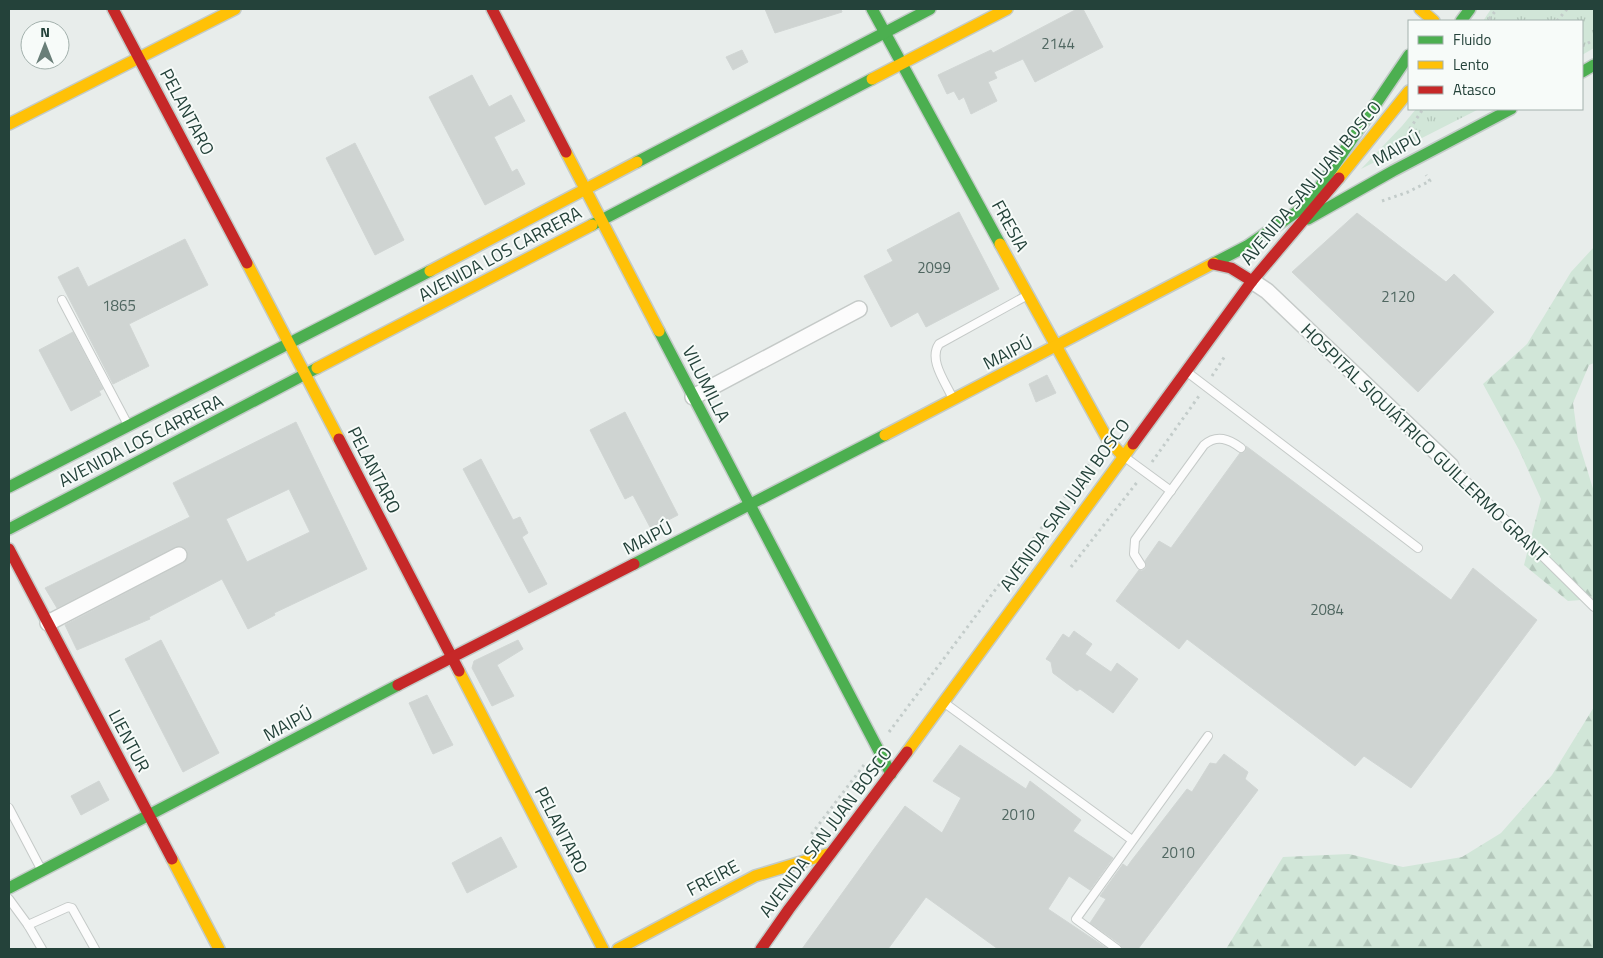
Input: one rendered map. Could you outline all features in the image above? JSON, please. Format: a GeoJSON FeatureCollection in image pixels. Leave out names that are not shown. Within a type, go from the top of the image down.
{"type":"FeatureCollection","features":[{"type":"Feature","properties":{"kind":"main road","name":"PELANTARO"},"geometry":{"type":"LineString","coordinates":[[113,9],[289,342],[603,949]]}},
{"type":"Feature","properties":{"kind":"main road"},"geometry":{"type":"LineString","coordinates":[[9,124],[235,9]]}},
{"type":"Feature","properties":{"kind":"main road","name":"VILUMILLA"},"geometry":{"type":"LineString","coordinates":[[492,9],[891,774]]}},
{"type":"Feature","properties":{"kind":"main road","name":"FRESIA"},"geometry":{"type":"LineString","coordinates":[[872,9],[1056,348],[1108,440],[1123,456]]}},
{"type":"Feature","properties":{"kind":"main road","name":"AVENIDA LOS CARRERA"},"geometry":{"type":"LineString","coordinates":[[9,487],[930,9]]}},
{"type":"Feature","properties":{"kind":"main road","name":"AVENIDA LOS CARRERA"},"geometry":{"type":"LineString","coordinates":[[9,529],[1008,9]]}},
{"type":"Feature","properties":{"kind":"main road"},"geometry":{"type":"LineString","coordinates":[[1420,9],[1432,20]]}},
{"type":"Feature","properties":{"kind":"main road"},"geometry":{"type":"LineString","coordinates":[[1434,20],[1441,9]]}},
{"type":"Feature","properties":{"kind":"main road"},"geometry":{"type":"LineString","coordinates":[[1462,20],[1470,9]]}},
{"type":"Feature","properties":{"kind":"main road","name":"AVENIDA SAN JUAN BOSCO"},"geometry":{"type":"LineString","coordinates":[[761,949],[1300,217],[1408,56]]}},
{"type":"Feature","properties":{"kind":"main road"},"geometry":{"type":"LineString","coordinates":[[1583,71],[1594,65]]}},
{"type":"Feature","properties":{"kind":"main road","name":"AVENIDA SAN JUAN BOSCO"},"geometry":{"type":"LineString","coordinates":[[1300,217],[1337,181],[1408,93]]}},
{"type":"Feature","properties":{"kind":"main road","name":"MAIPÚ"},"geometry":{"type":"LineString","coordinates":[[9,888],[452,657],[1056,348],[1248,246],[1284,222],[1300,217],[1393,171],[1509,110]]}},
{"type":"Feature","properties":{"kind":"main road"},"geometry":{"type":"LineString","coordinates":[[1213,264],[1231,268],[1252,281]]}},
{"type":"Feature","properties":{"kind":"main road","name":"LIENTUR"},"geometry":{"type":"LineString","coordinates":[[9,549],[219,949]]}},
{"type":"Feature","properties":{"kind":"main road","name":"FREIRE"},"geometry":{"type":"LineString","coordinates":[[618,949],[755,876],[830,853]]}},
{"type":"Feature","properties":{"kind":"street","name":"HOSPITAL SIQUIÁTRICO GUILLERMO GRANT"},"geometry":{"type":"LineString","coordinates":[[1252,281],[1267,291],[1451,466]]}},
{"type":"Feature","properties":{"kind":"street"},"geometry":{"type":"LineString","coordinates":[[693,397],[860,309]]}},
{"type":"Feature","properties":{"kind":"street"},"geometry":{"type":"LineString","coordinates":[[48,623],[179,555]]}},
{"type":"Feature","properties":{"kind":"lane"},"geometry":{"type":"LineString","coordinates":[[954,400],[936,362],[937,348],[940,344],[1027,295]]}},
{"type":"Feature","properties":{"kind":"lane"},"geometry":{"type":"LineString","coordinates":[[62,300],[128,425]]}},
{"type":"Feature","properties":{"kind":"lane"},"geometry":{"type":"LineString","coordinates":[[1186,371],[1418,548]]}},
{"type":"Feature","properties":{"kind":"lane"},"geometry":{"type":"LineString","coordinates":[[1141,566],[1134,554],[1135,540],[1204,445],[1208,441],[1225,438],[1241,448]]}},
{"type":"Feature","properties":{"kind":"lane"},"geometry":{"type":"LineString","coordinates":[[1123,456],[1171,491]]}},
{"type":"Feature","properties":{"kind":"lane","name":"HOSPITAL SIQUIÁTRICO GUILLERMO GRANT"},"geometry":{"type":"LineString","coordinates":[[1451,466],[1594,607]]}},
{"type":"Feature","properties":{"kind":"lane"},"geometry":{"type":"LineString","coordinates":[[944,703],[1132,840]]}},
{"type":"Feature","properties":{"kind":"lane"},"geometry":{"type":"LineString","coordinates":[[1117,949],[1076,919],[1208,736]]}},
{"type":"Feature","properties":{"kind":"lane"},"geometry":{"type":"LineString","coordinates":[[9,808],[42,871]]}},
{"type":"Feature","properties":{"kind":"lane"},"geometry":{"type":"LineString","coordinates":[[9,898],[42,949]]}},
{"type":"Feature","properties":{"kind":"lane"},"geometry":{"type":"LineString","coordinates":[[28,925],[68,907],[72,908],[95,949]]}},
{"type":"Feature","properties":{"kind":"path"},"geometry":{"type":"LineString","coordinates":[[1489,20],[1497,9]]}},
{"type":"Feature","properties":{"kind":"path"},"geometry":{"type":"LineString","coordinates":[[1558,20],[1567,9]]}},
{"type":"Feature","properties":{"kind":"path"},"geometry":{"type":"LineString","coordinates":[[1376,203],[1408,192],[1430,181],[1426,175]]}},
{"type":"Feature","properties":{"kind":"path"},"geometry":{"type":"LineString","coordinates":[[830,853],[810,836],[1108,440]]}},
{"type":"Feature","properties":{"kind":"green space"},"geometry":{"type":"Polygon","coordinates":[[[1491,9],[1594,9],[1594,48],[1583,54],[1583,20],[1484,20],[1491,9]]]}},
{"type":"Feature","properties":{"kind":"green space"},"geometry":{"type":"Polygon","coordinates":[[[1415,110],[1477,110],[1361,169],[1415,110]]]}},
{"type":"Feature","properties":{"kind":"green space"},"geometry":{"type":"Polygon","coordinates":[[[1594,247],[1594,363],[1589,365],[1573,403],[1578,440],[1594,492],[1594,599],[1568,601],[1524,565],[1541,499],[1519,450],[1483,384],[1527,344],[1571,272],[1594,247]]]}},
{"type":"Feature","properties":{"kind":"green space"},"geometry":{"type":"Polygon","coordinates":[[[1594,707],[1594,949],[1226,949],[1283,857],[1349,854],[1403,867],[1462,857],[1501,833],[1552,775],[1594,707]]]}},
{"type":"Feature","properties":{"kind":"building"},"geometry":{"type":"Polygon","coordinates":[[[765,9],[841,9],[842,12],[775,33],[765,9]]]}},
{"type":"Feature","properties":{"kind":"building"},"geometry":{"type":"Polygon","coordinates":[[[1077,9],[1083,9],[1103,47],[1035,82],[1023,59],[994,72],[997,78],[988,82],[997,101],[971,114],[964,97],[959,100],[954,91],[947,94],[938,75],[991,50],[993,53],[1077,9]]]}},
{"type":"Feature","properties":{"kind":"building"},"geometry":{"type":"Polygon","coordinates":[[[742,50],[748,62],[733,70],[726,57],[742,50]]]}},
{"type":"Feature","properties":{"kind":"building"},"geometry":{"type":"Polygon","coordinates":[[[472,75],[489,107],[511,95],[525,121],[494,137],[512,172],[517,169],[525,184],[485,205],[429,97],[472,75]]]}},
{"type":"Feature","properties":{"kind":"building"},"geometry":{"type":"Polygon","coordinates":[[[355,143],[404,240],[375,255],[326,158],[355,143]]]}},
{"type":"Feature","properties":{"kind":"building"},"geometry":{"type":"Polygon","coordinates":[[[959,212],[999,289],[926,327],[918,312],[891,327],[864,276],[893,261],[887,250],[959,212]]]}},
{"type":"Feature","properties":{"kind":"building"},"geometry":{"type":"Polygon","coordinates":[[[1357,213],[1446,282],[1454,274],[1494,312],[1418,392],[1292,272],[1357,213]]]}},
{"type":"Feature","properties":{"kind":"building"},"geometry":{"type":"Polygon","coordinates":[[[185,239],[208,285],[129,324],[149,366],[113,384],[58,277],[78,267],[88,287],[185,239]]]}},
{"type":"Feature","properties":{"kind":"building"},"geometry":{"type":"Polygon","coordinates":[[[73,332],[103,389],[99,391],[101,395],[71,411],[39,350],[73,332]]]}},
{"type":"Feature","properties":{"kind":"building"},"geometry":{"type":"Polygon","coordinates":[[[1047,375],[1056,393],[1036,402],[1029,384],[1047,375]]]}},
{"type":"Feature","properties":{"kind":"building"},"geometry":{"type":"Polygon","coordinates":[[[625,412],[678,515],[651,529],[633,495],[625,499],[590,430],[625,412]]]}},
{"type":"Feature","properties":{"kind":"building"},"geometry":{"type":"Polygon","coordinates":[[[296,422],[367,569],[274,613],[275,615],[248,629],[222,579],[149,617],[150,619],[77,650],[65,625],[183,563],[188,556],[187,550],[180,546],[175,547],[57,608],[45,588],[190,517],[173,483],[296,422]],[[289,489],[226,519],[247,562],[310,532],[289,489]]]}},
{"type":"Feature","properties":{"kind":"building"},"geometry":{"type":"Polygon","coordinates":[[[1246,446],[1451,600],[1473,568],[1537,620],[1411,788],[1364,756],[1355,766],[1187,639],[1179,649],[1116,601],[1139,570],[1142,571],[1146,568],[1145,561],[1159,541],[1171,548],[1240,453],[1245,452],[1246,446]]]}},
{"type":"Feature","properties":{"kind":"building"},"geometry":{"type":"Polygon","coordinates":[[[481,459],[513,520],[520,517],[528,533],[522,537],[547,584],[529,593],[463,469],[481,459]]]}},
{"type":"Feature","properties":{"kind":"building"},"geometry":{"type":"Polygon","coordinates":[[[1074,631],[1092,644],[1085,654],[1111,672],[1117,663],[1138,679],[1113,713],[1080,689],[1077,691],[1053,673],[1051,662],[1046,659],[1063,634],[1069,638],[1074,631]]]}},
{"type":"Feature","properties":{"kind":"building"},"geometry":{"type":"Polygon","coordinates":[[[161,640],[219,753],[183,772],[125,659],[161,640]]]}},
{"type":"Feature","properties":{"kind":"building"},"geometry":{"type":"Polygon","coordinates":[[[518,640],[523,649],[497,665],[514,696],[492,706],[472,668],[474,661],[518,640]]]}},
{"type":"Feature","properties":{"kind":"building"},"geometry":{"type":"Polygon","coordinates":[[[427,695],[453,745],[433,754],[409,703],[427,695]]]}},
{"type":"Feature","properties":{"kind":"building"},"geometry":{"type":"Polygon","coordinates":[[[960,745],[1026,789],[1030,781],[1081,820],[1073,831],[1113,858],[1090,890],[1069,876],[1048,909],[1108,949],[998,949],[926,897],[888,949],[802,949],[905,806],[942,833],[961,798],[933,781],[960,745]]]}},
{"type":"Feature","properties":{"kind":"building"},"geometry":{"type":"Polygon","coordinates":[[[1224,754],[1248,772],[1245,779],[1258,790],[1138,949],[1123,949],[1120,944],[1090,923],[1106,899],[1100,896],[1123,864],[1127,867],[1187,789],[1192,792],[1210,763],[1216,764],[1224,754]]]}},
{"type":"Feature","properties":{"kind":"building"},"geometry":{"type":"Polygon","coordinates":[[[99,781],[109,800],[81,815],[71,796],[99,781]]]}},
{"type":"Feature","properties":{"kind":"building"},"geometry":{"type":"Polygon","coordinates":[[[501,837],[517,867],[467,893],[452,863],[501,837]]]}},
{"type":"Feature","properties":{"kind":"traffic: fast"},"geometry":{"type":"LineString","coordinates":[[872,9],[1000,244]]}},
{"type":"Feature","properties":{"kind":"traffic: fast"},"geometry":{"type":"LineString","coordinates":[[637,162],[930,9]]}},
{"type":"Feature","properties":{"kind":"traffic: fast"},"geometry":{"type":"LineString","coordinates":[[1462,20],[1470,9]]}},
{"type":"Feature","properties":{"kind":"traffic: fast"},"geometry":{"type":"LineString","coordinates":[[1214,263],[1247,246],[1298,211],[1319,188],[1408,56]]}},
{"type":"Feature","properties":{"kind":"traffic: fast"},"geometry":{"type":"LineString","coordinates":[[1583,71],[1594,65]]}},
{"type":"Feature","properties":{"kind":"traffic: fast"},"geometry":{"type":"LineString","coordinates":[[592,225],[872,79]]}},
{"type":"Feature","properties":{"kind":"traffic: fast"},"geometry":{"type":"LineString","coordinates":[[1308,219],[1393,171],[1509,110]]}},
{"type":"Feature","properties":{"kind":"traffic: fast"},"geometry":{"type":"LineString","coordinates":[[9,487],[430,271]]}},
{"type":"Feature","properties":{"kind":"traffic: fast"},"geometry":{"type":"LineString","coordinates":[[659,331],[891,774]]}},
{"type":"Feature","properties":{"kind":"traffic: fast"},"geometry":{"type":"LineString","coordinates":[[9,529],[317,368]]}},
{"type":"Feature","properties":{"kind":"traffic: fast"},"geometry":{"type":"LineString","coordinates":[[634,564],[885,435]]}},
{"type":"Feature","properties":{"kind":"traffic: fast"},"geometry":{"type":"LineString","coordinates":[[9,888],[398,685]]}},
{"type":"Feature","properties":{"kind":"traffic: slow"},"geometry":{"type":"LineString","coordinates":[[9,124],[235,9]]}},
{"type":"Feature","properties":{"kind":"traffic: slow"},"geometry":{"type":"LineString","coordinates":[[872,79],[1007,9]]}},
{"type":"Feature","properties":{"kind":"traffic: slow"},"geometry":{"type":"LineString","coordinates":[[1420,9],[1433,20]]}},
{"type":"Feature","properties":{"kind":"traffic: slow"},"geometry":{"type":"LineString","coordinates":[[1339,178],[1408,92]]}},
{"type":"Feature","properties":{"kind":"traffic: slow"},"geometry":{"type":"LineString","coordinates":[[566,152],[659,331]]}},
{"type":"Feature","properties":{"kind":"traffic: slow"},"geometry":{"type":"LineString","coordinates":[[430,271],[637,162]]}},
{"type":"Feature","properties":{"kind":"traffic: slow"},"geometry":{"type":"LineString","coordinates":[[317,368],[592,225]]}},
{"type":"Feature","properties":{"kind":"traffic: slow"},"geometry":{"type":"LineString","coordinates":[[1000,244],[1108,440],[1123,456]]}},
{"type":"Feature","properties":{"kind":"traffic: slow"},"geometry":{"type":"LineString","coordinates":[[247,263],[339,439]]}},
{"type":"Feature","properties":{"kind":"traffic: slow"},"geometry":{"type":"LineString","coordinates":[[885,435],[1214,263]]}},
{"type":"Feature","properties":{"kind":"traffic: slow"},"geometry":{"type":"LineString","coordinates":[[907,752],[1133,444]]}},
{"type":"Feature","properties":{"kind":"traffic: slow"},"geometry":{"type":"LineString","coordinates":[[459,671],[603,949]]}},
{"type":"Feature","properties":{"kind":"traffic: slow"},"geometry":{"type":"LineString","coordinates":[[618,949],[755,876],[831,853]]}},
{"type":"Feature","properties":{"kind":"traffic: slow"},"geometry":{"type":"LineString","coordinates":[[172,859],[219,949]]}},
{"type":"Feature","properties":{"kind":"traffic: jam"},"geometry":{"type":"LineString","coordinates":[[113,9],[247,263]]}},
{"type":"Feature","properties":{"kind":"traffic: jam"},"geometry":{"type":"LineString","coordinates":[[492,9],[566,152]]}},
{"type":"Feature","properties":{"kind":"traffic: jam"},"geometry":{"type":"LineString","coordinates":[[1133,444],[1252,281],[1339,178]]}},
{"type":"Feature","properties":{"kind":"traffic: jam"},"geometry":{"type":"LineString","coordinates":[[1213,264],[1231,268],[1252,281]]}},
{"type":"Feature","properties":{"kind":"traffic: jam"},"geometry":{"type":"LineString","coordinates":[[339,439],[459,671]]}},
{"type":"Feature","properties":{"kind":"traffic: jam"},"geometry":{"type":"LineString","coordinates":[[9,549],[172,859]]}},
{"type":"Feature","properties":{"kind":"traffic: jam"},"geometry":{"type":"LineString","coordinates":[[398,685],[634,564]]}},
{"type":"Feature","properties":{"kind":"traffic: jam"},"geometry":{"type":"LineString","coordinates":[[761,949],[907,752]]}}]}
